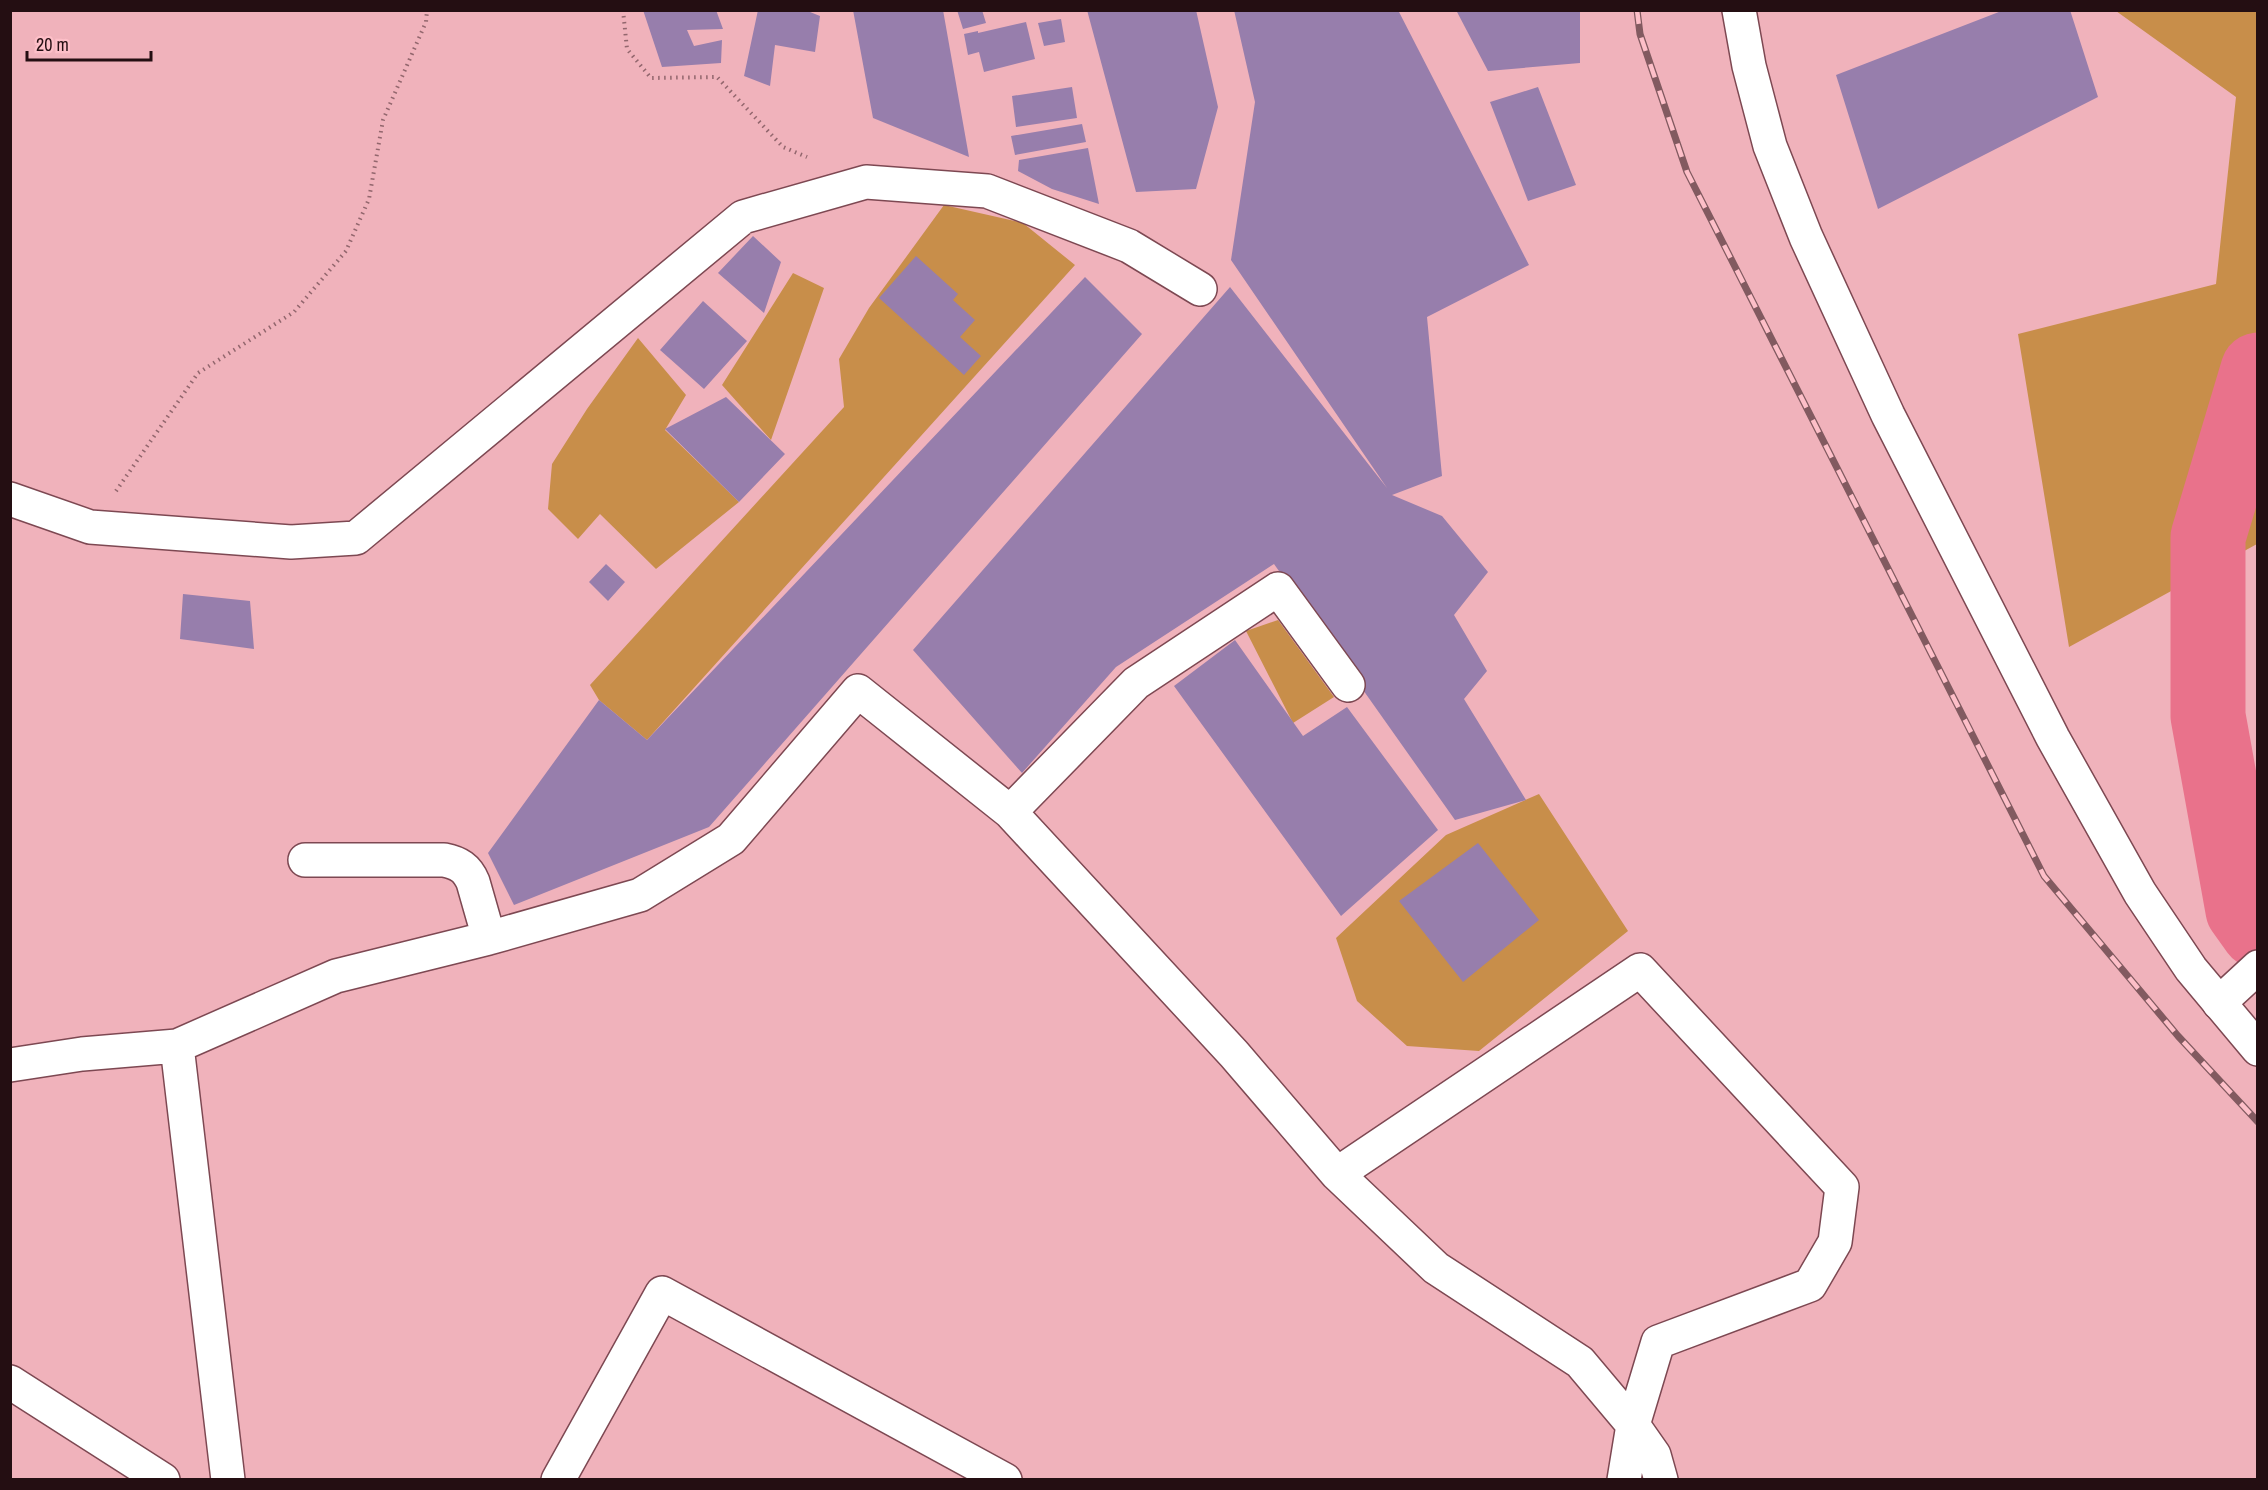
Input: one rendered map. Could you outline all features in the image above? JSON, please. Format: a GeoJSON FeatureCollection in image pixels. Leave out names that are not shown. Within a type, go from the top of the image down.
{"type":"FeatureCollection","features":[{"type":"Feature","properties":{"kind":"street"},"geometry":{"type":"LineString","coordinates":[[1738,10],[1749,66],[1770,146],[1806,237],[1888,415],[2053,738],[2129,872],[2191,969],[2239,984],[2258,1049]]}},
{"type":"Feature","properties":{"kind":"street"},"geometry":{"type":"LineString","coordinates":[[10,499],[90,527],[291,542],[356,538],[743,217],[866,182],[987,191],[1129,246],[1200,289]]}},
{"type":"Feature","properties":{"kind":"street"},"geometry":{"type":"LineString","coordinates":[[1010,812],[1136,683],[1278,589],[1348,685]]}},
{"type":"Feature","properties":{"kind":"street"},"geometry":{"type":"LineString","coordinates":[[10,1065],[82,1054],[177,1046],[336,976],[489,938],[640,895],[731,839],[858,691],[1010,812],[1234,1054],[1337,1174],[1436,1268],[1580,1362],[1633,1425],[1654,1455],[1661,1479]]}},
{"type":"Feature","properties":{"kind":"street"},"geometry":{"type":"LineString","coordinates":[[305,860],[444,860],[454,862],[469,873],[474,882],[489,938]]}},
{"type":"Feature","properties":{"kind":"street"},"geometry":{"type":"LineString","coordinates":[[1337,1174],[1640,970],[1842,1187],[1835,1242],[1810,1285],[1658,1342],[1633,1425],[1624,1479]]}},
{"type":"Feature","properties":{"kind":"street"},"geometry":{"type":"LineString","coordinates":[[177,1046],[228,1479]]}},
{"type":"Feature","properties":{"kind":"street"},"geometry":{"type":"LineString","coordinates":[[558,1479],[662,1293],[1005,1479]]}},
{"type":"Feature","properties":{"kind":"street"},"geometry":{"type":"LineString","coordinates":[[10,1382],[163,1479]]}},
{"type":"Feature","properties":{"kind":"path"},"geometry":{"type":"LineString","coordinates":[[90,527],[198,373],[294,312],[346,251],[369,200],[383,120],[426,22],[427,10]]}},
{"type":"Feature","properties":{"kind":"path"},"geometry":{"type":"LineString","coordinates":[[623,10],[627,49],[651,78],[717,77],[783,147],[866,182]]}},
{"type":"Feature","properties":{"kind":"shaded area"},"geometry":{"type":"Polygon","coordinates":[[[2116,11],[2257,11],[2257,544],[2069,647],[2018,334],[2216,284],[2236,97],[2116,11]]]}},
{"type":"Feature","properties":{"kind":"shaded area"},"geometry":{"type":"Polygon","coordinates":[[[944,205],[1023,223],[1075,265],[647,740],[599,700],[590,685],[844,407],[839,359],[869,308],[944,205]]]}},
{"type":"Feature","properties":{"kind":"shaded area"},"geometry":{"type":"Polygon","coordinates":[[[793,273],[824,288],[771,440],[722,385],[793,273]]]}},
{"type":"Feature","properties":{"kind":"shaded area"},"geometry":{"type":"Polygon","coordinates":[[[638,338],[686,395],[665,430],[739,502],[656,569],[600,514],[578,539],[548,509],[552,464],[587,409],[638,338]]]}},
{"type":"Feature","properties":{"kind":"shaded area"},"geometry":{"type":"Polygon","coordinates":[[[1278,620],[1334,697],[1293,723],[1246,631],[1278,620]]]}},
{"type":"Feature","properties":{"kind":"shaded area"},"geometry":{"type":"Polygon","coordinates":[[[1539,794],[1628,931],[1479,1051],[1407,1046],[1357,1001],[1336,938],[1446,835],[1539,794]]]}},
{"type":"Feature","properties":{"kind":"building"},"geometry":{"type":"Polygon","coordinates":[[[643,10],[716,10],[723,29],[687,30],[694,46],[722,40],[721,63],[662,67],[643,10]]]}},
{"type":"Feature","properties":{"kind":"building"},"geometry":{"type":"Polygon","coordinates":[[[758,10],[805,10],[820,16],[815,52],[775,45],[770,86],[744,76],[758,10]]]}},
{"type":"Feature","properties":{"kind":"building"},"geometry":{"type":"Polygon","coordinates":[[[853,10],[943,10],[969,157],[873,118],[853,10]]]}},
{"type":"Feature","properties":{"kind":"building"},"geometry":{"type":"Polygon","coordinates":[[[957,10],[982,10],[986,23],[963,29],[957,10]]]}},
{"type":"Feature","properties":{"kind":"building"},"geometry":{"type":"Polygon","coordinates":[[[1087,10],[1196,10],[1218,107],[1196,189],[1136,192],[1087,10]]]}},
{"type":"Feature","properties":{"kind":"building"},"geometry":{"type":"Polygon","coordinates":[[[1234,10],[1398,10],[1529,265],[1427,317],[1442,476],[1392,495],[1442,516],[1488,572],[1454,615],[1487,671],[1464,699],[1526,800],[1455,820],[1274,564],[1116,667],[1022,773],[913,650],[1230,287],[1387,488],[1231,260],[1255,102],[1234,10]]]}},
{"type":"Feature","properties":{"kind":"building"},"geometry":{"type":"Polygon","coordinates":[[[1456,10],[1580,10],[1580,63],[1488,71],[1456,10]]]}},
{"type":"Feature","properties":{"kind":"building"},"geometry":{"type":"Polygon","coordinates":[[[2004,10],[2070,10],[2098,97],[1878,209],[1836,75],[2004,10]]]}},
{"type":"Feature","properties":{"kind":"building"},"geometry":{"type":"Polygon","coordinates":[[[1061,19],[1065,42],[1044,46],[1038,23],[1061,19]]]}},
{"type":"Feature","properties":{"kind":"building"},"geometry":{"type":"Polygon","coordinates":[[[1026,22],[1035,59],[984,72],[979,52],[968,55],[964,34],[1026,22]]]}},
{"type":"Feature","properties":{"kind":"building"},"geometry":{"type":"Polygon","coordinates":[[[1072,87],[1077,118],[1016,127],[1012,96],[1072,87]]]}},
{"type":"Feature","properties":{"kind":"building"},"geometry":{"type":"Polygon","coordinates":[[[1538,87],[1576,185],[1528,201],[1490,102],[1538,87]]]}},
{"type":"Feature","properties":{"kind":"building"},"geometry":{"type":"Polygon","coordinates":[[[1082,124],[1086,142],[1015,155],[1011,136],[1082,124]]]}},
{"type":"Feature","properties":{"kind":"building"},"geometry":{"type":"Polygon","coordinates":[[[1088,148],[1099,204],[1052,189],[1018,171],[1019,160],[1088,148]]]}},
{"type":"Feature","properties":{"kind":"building"},"geometry":{"type":"Polygon","coordinates":[[[753,236],[781,262],[764,313],[718,273],[753,236]]]}},
{"type":"Feature","properties":{"kind":"building"},"geometry":{"type":"Polygon","coordinates":[[[916,256],[958,294],[953,300],[975,320],[960,337],[981,356],[964,375],[879,298],[916,256]]]}},
{"type":"Feature","properties":{"kind":"building"},"geometry":{"type":"Polygon","coordinates":[[[1085,277],[1142,334],[709,827],[514,905],[488,853],[599,700],[647,740],[1085,277]]]}},
{"type":"Feature","properties":{"kind":"building"},"geometry":{"type":"Polygon","coordinates":[[[703,301],[747,341],[704,389],[660,350],[703,301]]]}},
{"type":"Feature","properties":{"kind":"building"},"geometry":{"type":"Polygon","coordinates":[[[726,397],[785,454],[739,502],[665,429],[726,397]]]}},
{"type":"Feature","properties":{"kind":"building"},"geometry":{"type":"Polygon","coordinates":[[[606,564],[625,582],[608,601],[589,582],[606,564]]]}},
{"type":"Feature","properties":{"kind":"building"},"geometry":{"type":"Polygon","coordinates":[[[183,594],[250,601],[254,649],[180,639],[183,594]]]}},
{"type":"Feature","properties":{"kind":"building"},"geometry":{"type":"Polygon","coordinates":[[[1235,640],[1303,736],[1347,707],[1438,830],[1341,916],[1174,686],[1235,640]]]}},
{"type":"Feature","properties":{"kind":"building"},"geometry":{"type":"Polygon","coordinates":[[[1478,843],[1539,920],[1463,982],[1399,901],[1478,843]]]}},
{"type":"Feature","properties":{"kind":"waterway"},"geometry":{"type":"LineString","coordinates":[[2258,370],[2208,537],[2208,716],[2243,910],[2258,931]]}},
{"type":"Feature","properties":{"kind":"railway"},"geometry":{"type":"LineString","coordinates":[[1637,10],[1640,34],[1687,172],[2044,876],[2178,1036],[2258,1122]]}}]}
